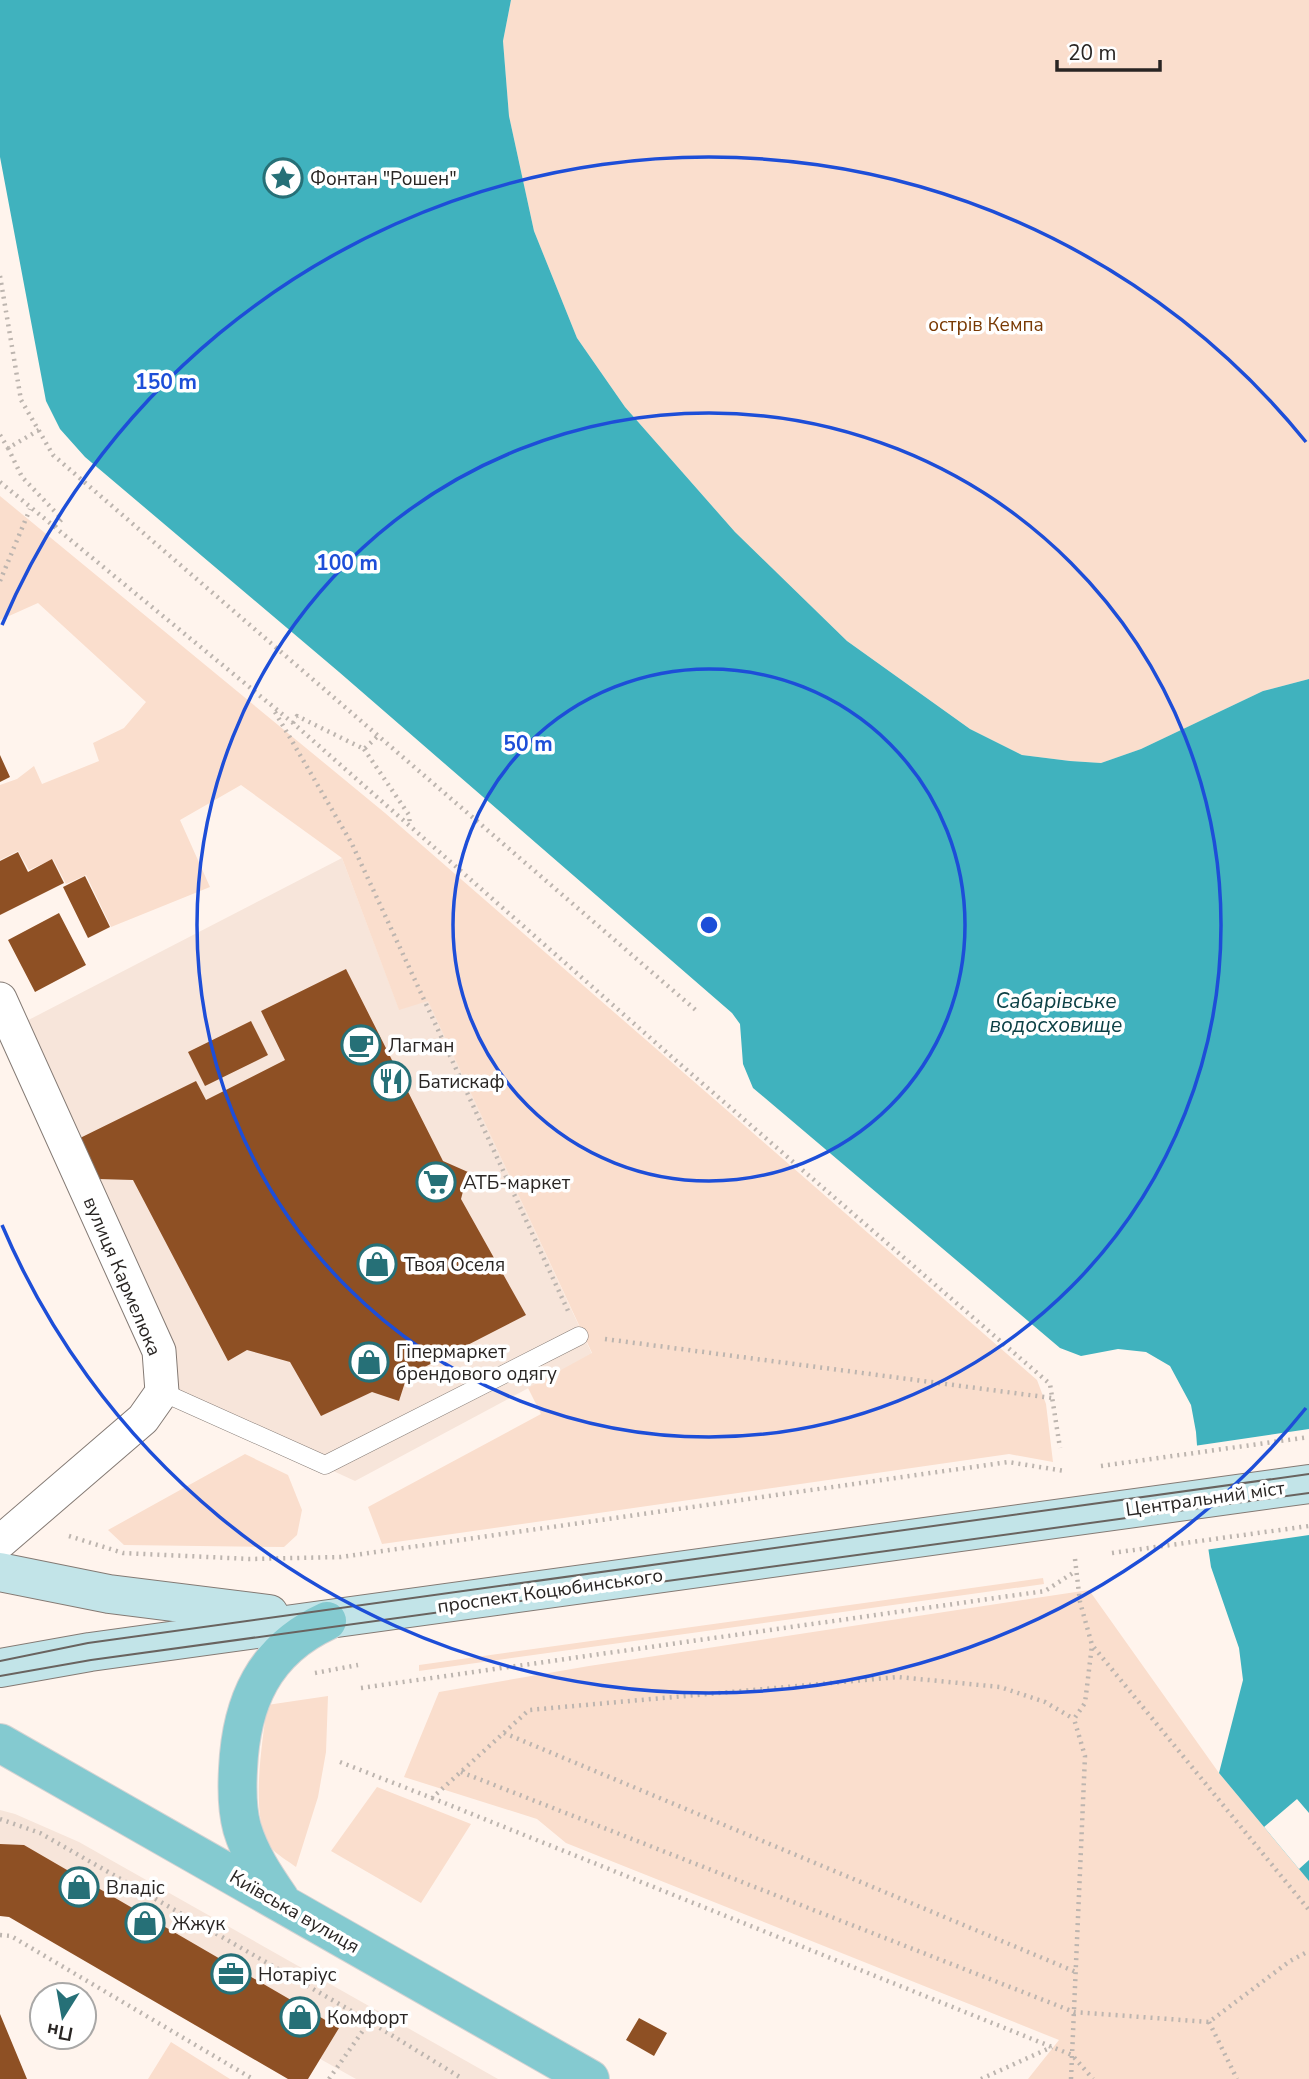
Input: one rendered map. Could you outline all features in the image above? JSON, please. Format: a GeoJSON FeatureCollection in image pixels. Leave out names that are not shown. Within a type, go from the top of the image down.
{"type":"FeatureCollection","features":[{"type":"Feature","properties":{"kind":"main road"},"geometry":{"type":"LineString","coordinates":[[283,1904],[257,1866],[242,1826],[237,1782],[239,1738],[257,1682],[274,1660],[306,1630],[327,1621]]}},
{"type":"Feature","properties":{"kind":"main road","name":"Київська вулиця"},"geometry":{"type":"LineString","coordinates":[[0,1742],[590,2079]]}},
{"type":"Feature","properties":{"kind":"street","name":"вулиця Кармелюка"},"geometry":{"type":"LineString","coordinates":[[0,999],[159,1351],[162,1392]]}},
{"type":"Feature","properties":{"kind":"street"},"geometry":{"type":"LineString","coordinates":[[0,1542],[144,1419],[162,1392]]}},
{"type":"Feature","properties":{"kind":"street","name":"Центральний міст"},"geometry":{"type":"LineString","coordinates":[[1100,1513],[1309,1484]]}},
{"type":"Feature","properties":{"kind":"street","name":"проспект Коцюбинського"},"geometry":{"type":"LineString","coordinates":[[0,1668],[90,1652],[1100,1513]]}},
{"type":"Feature","properties":{"kind":"street"},"geometry":{"type":"LineString","coordinates":[[0,1572],[109,1594],[327,1621]]}},
{"type":"Feature","properties":{"kind":"lane"},"geometry":{"type":"LineString","coordinates":[[162,1392],[325,1465],[579,1336]]}},
{"type":"Feature","properties":{"kind":"path"},"geometry":{"type":"LineString","coordinates":[[0,276],[21,400],[53,455],[698,1012]]}},
{"type":"Feature","properties":{"kind":"path"},"geometry":{"type":"LineString","coordinates":[[8,448],[38,430]]}},
{"type":"Feature","properties":{"kind":"path"},"geometry":{"type":"LineString","coordinates":[[0,435],[22,477],[62,519],[53,528]]}},
{"type":"Feature","properties":{"kind":"path"},"geometry":{"type":"LineString","coordinates":[[0,482],[293,723],[673,1058],[1050,1384],[1060,1448]]}},
{"type":"Feature","properties":{"kind":"path"},"geometry":{"type":"LineString","coordinates":[[0,581],[30,509]]}},
{"type":"Feature","properties":{"kind":"path"},"geometry":{"type":"LineString","coordinates":[[0,562],[5,569]]}},
{"type":"Feature","properties":{"kind":"path"},"geometry":{"type":"LineString","coordinates":[[272,708],[352,844],[579,1336],[1052,1398]]}},
{"type":"Feature","properties":{"kind":"path"},"geometry":{"type":"LineString","coordinates":[[293,723],[297,716],[364,750],[409,815],[410,827]]}},
{"type":"Feature","properties":{"kind":"path"},"geometry":{"type":"LineString","coordinates":[[364,750],[379,735]]}},
{"type":"Feature","properties":{"kind":"path"},"geometry":{"type":"LineString","coordinates":[[1101,1466],[1309,1437]]}},
{"type":"Feature","properties":{"kind":"path"},"geometry":{"type":"LineString","coordinates":[[69,1536],[123,1552],[250,1559],[341,1557],[1008,1462],[1065,1471]]}},
{"type":"Feature","properties":{"kind":"path"},"geometry":{"type":"LineString","coordinates":[[1112,1553],[1309,1526]]}},
{"type":"Feature","properties":{"kind":"path"},"geometry":{"type":"LineString","coordinates":[[1074,1720],[1085,1703],[1092,1645],[1080,1602],[1075,1559]]}},
{"type":"Feature","properties":{"kind":"path"},"geometry":{"type":"LineString","coordinates":[[361,1688],[1045,1591],[1076,1571]]}},
{"type":"Feature","properties":{"kind":"path"},"geometry":{"type":"LineString","coordinates":[[1092,1645],[1309,1910]]}},
{"type":"Feature","properties":{"kind":"path"},"geometry":{"type":"LineString","coordinates":[[432,1798],[529,1710],[898,1676],[1000,1686],[1045,1702],[1074,1720],[1085,1756],[1071,2079]]}},
{"type":"Feature","properties":{"kind":"path"},"geometry":{"type":"LineString","coordinates":[[504,1733],[1076,1972]]}},
{"type":"Feature","properties":{"kind":"path"},"geometry":{"type":"LineString","coordinates":[[340,1762],[1072,2055],[1093,2079]]}},
{"type":"Feature","properties":{"kind":"path"},"geometry":{"type":"LineString","coordinates":[[461,1772],[1074,2012],[1209,2022],[1290,1961],[1309,1951]]}},
{"type":"Feature","properties":{"kind":"path"},"geometry":{"type":"LineString","coordinates":[[0,1819],[40,1833],[463,2079]]}},
{"type":"Feature","properties":{"kind":"path"},"geometry":{"type":"LineString","coordinates":[[0,1934],[11,1936],[253,2079]]}},
{"type":"Feature","properties":{"kind":"path"},"geometry":{"type":"LineString","coordinates":[[329,2079],[369,2022]]}},
{"type":"Feature","properties":{"kind":"path"},"geometry":{"type":"LineString","coordinates":[[1209,2022],[1237,2079]]}},
{"type":"Feature","properties":{"kind":"path"},"geometry":{"type":"LineString","coordinates":[[981,2079],[1052,2047]]}},
{"type":"Feature","properties":{"kind":"shaded area"},"geometry":{"type":"Polygon","coordinates":[[[342,858],[399,1009],[428,1000],[592,1354],[355,1481],[162,1392],[13,1028],[342,858]]]}},
{"type":"Feature","properties":{"kind":"shaded area"},"geometry":{"type":"Polygon","coordinates":[[[0,1810],[79,1842],[498,2079],[356,2079],[11,1886],[0,1891],[0,1810]]]}},
{"type":"Feature","properties":{"kind":"green space","name":"острів Кемпа"},"geometry":{"type":"Polygon","coordinates":[[[511,0],[1309,0],[1309,679],[1263,691],[1141,749],[1101,763],[1070,761],[1022,755],[970,729],[847,641],[735,532],[625,407],[577,338],[534,231],[509,116],[503,41],[511,0]]]}},
{"type":"Feature","properties":{"kind":"green space"},"geometry":{"type":"Polygon","coordinates":[[[0,496],[385,813],[1037,1380],[1046,1404],[1053,1462],[1009,1454],[382,1544],[368,1507],[541,1414],[528,1388],[592,1353],[428,1001],[399,1010],[342,858],[241,785],[180,820],[210,887],[111,927],[86,875],[66,884],[53,859],[29,870],[18,851],[0,860],[0,785],[17,779],[34,766],[42,784],[99,761],[93,743],[124,728],[146,702],[38,603],[0,620],[0,496]]]}},
{"type":"Feature","properties":{"kind":"green space"},"geometry":{"type":"Polygon","coordinates":[[[245,1454],[288,1475],[302,1510],[297,1535],[284,1547],[124,1545],[108,1530],[245,1454]]]}},
{"type":"Feature","properties":{"kind":"green space"},"geometry":{"type":"Polygon","coordinates":[[[1043,1578],[1044,1584],[419,1671],[419,1665],[1043,1578]]]}},
{"type":"Feature","properties":{"kind":"green space"},"geometry":{"type":"Polygon","coordinates":[[[1089,1590],[1219,1773],[1309,1881],[1309,2079],[1028,2079],[1059,2040],[566,1843],[537,1819],[404,1777],[439,1692],[589,1666],[1089,1590]]]}},
{"type":"Feature","properties":{"kind":"green space"},"geometry":{"type":"Polygon","coordinates":[[[328,1696],[326,1752],[318,1797],[296,1867],[270,1847],[260,1817],[259,1778],[267,1705],[328,1696]]]}},
{"type":"Feature","properties":{"kind":"green space"},"geometry":{"type":"Polygon","coordinates":[[[377,1787],[471,1824],[421,1903],[331,1851],[377,1787]]]}},
{"type":"Feature","properties":{"kind":"green space"},"geometry":{"type":"Polygon","coordinates":[[[171,2042],[230,2079],[148,2079],[171,2042]]]}},
{"type":"Feature","properties":{"kind":"water","name":"Сабарівське водосховище"},"geometry":{"type":"Polygon","coordinates":[[[0,0],[511,0],[503,41],[509,116],[534,231],[577,338],[625,407],[735,532],[847,641],[970,729],[1022,755],[1070,761],[1101,763],[1141,749],[1263,691],[1309,679],[1309,1881],[1219,1773],[1243,1680],[1239,1648],[1211,1567],[1191,1405],[1170,1366],[1146,1352],[1118,1349],[1081,1356],[1060,1348],[753,1088],[743,1064],[740,1024],[732,1013],[339,672],[85,457],[60,429],[46,401],[0,157],[0,0]]]}},
{"type":"Feature","properties":{"kind":"pier"},"geometry":{"type":"Polygon","coordinates":[[[1309,1429],[1309,1535],[1205,1550],[1197,1499],[1194,1446],[1309,1429]]]}},
{"type":"Feature","properties":{"kind":"pier"},"geometry":{"type":"Polygon","coordinates":[[[1297,1799],[1309,1813],[1309,1860],[1299,1869],[1264,1827],[1297,1799]]]}},
{"type":"Feature","properties":{"kind":"building"},"geometry":{"type":"Polygon","coordinates":[[[0,755],[10,777],[0,782],[0,755]]]}},
{"type":"Feature","properties":{"kind":"building"},"geometry":{"type":"Polygon","coordinates":[[[18,852],[28,872],[52,859],[64,883],[0,915],[0,861],[18,852]]]}},
{"type":"Feature","properties":{"kind":"building"},"geometry":{"type":"Polygon","coordinates":[[[85,876],[110,927],[88,938],[63,887],[85,876]]]}},
{"type":"Feature","properties":{"kind":"building"},"geometry":{"type":"Polygon","coordinates":[[[59,913],[86,965],[35,992],[8,940],[59,913]]]}},
{"type":"Feature","properties":{"kind":"building"},"geometry":{"type":"Polygon","coordinates":[[[346,969],[443,1161],[468,1172],[461,1199],[526,1315],[407,1376],[399,1401],[372,1392],[321,1416],[290,1362],[247,1350],[228,1361],[133,1180],[98,1179],[78,1139],[196,1081],[206,1100],[285,1060],[261,1011],[346,969]]]}},
{"type":"Feature","properties":{"kind":"building"},"geometry":{"type":"Polygon","coordinates":[[[251,1021],[268,1055],[205,1086],[188,1052],[251,1021]]]}},
{"type":"Feature","properties":{"kind":"building"},"geometry":{"type":"Polygon","coordinates":[[[0,1844],[24,1845],[339,2028],[308,2079],[288,2079],[9,1917],[0,1916],[0,1844]]]}},
{"type":"Feature","properties":{"kind":"building"},"geometry":{"type":"Polygon","coordinates":[[[0,2014],[27,2079],[0,2079],[0,2014]]]}},
{"type":"Feature","properties":{"kind":"building"},"geometry":{"type":"Polygon","coordinates":[[[639,2018],[667,2033],[654,2056],[626,2040],[639,2018]]]}},
{"type":"Feature","properties":{"kind":"tram line"},"geometry":{"type":"LineString","coordinates":[[0,1661],[88,1643],[1309,1474]]}},
{"type":"Feature","properties":{"kind":"tram line"},"geometry":{"type":"LineString","coordinates":[[0,1676],[91,1660],[1309,1493]]}},
{"type":"Feature","properties":{"kind":"place","name":"Фонтан \"Рошен\""},"geometry":{"type":"Point","coordinates":[283,178]}},
{"type":"Feature","properties":{"kind":"place","name":"Лагман"},"geometry":{"type":"Point","coordinates":[361,1045]}},
{"type":"Feature","properties":{"kind":"place","name":"Батискаф"},"geometry":{"type":"Point","coordinates":[391,1081]}},
{"type":"Feature","properties":{"kind":"place","name":"АТБ-маркет"},"geometry":{"type":"Point","coordinates":[436,1182]}},
{"type":"Feature","properties":{"kind":"place","name":"Твоя Оселя"},"geometry":{"type":"Point","coordinates":[377,1264]}},
{"type":"Feature","properties":{"kind":"place","name":"Гіпермаркет брендового одягу"},"geometry":{"type":"Point","coordinates":[369,1362]}},
{"type":"Feature","properties":{"kind":"place","name":"Владіс"},"geometry":{"type":"Point","coordinates":[79,1887]}},
{"type":"Feature","properties":{"kind":"place","name":"Жжук"},"geometry":{"type":"Point","coordinates":[145,1923]}},
{"type":"Feature","properties":{"kind":"place","name":"Нотаріус"},"geometry":{"type":"Point","coordinates":[231,1974]}},
{"type":"Feature","properties":{"kind":"place","name":"Комфорт"},"geometry":{"type":"Point","coordinates":[300,2017]}}]}
